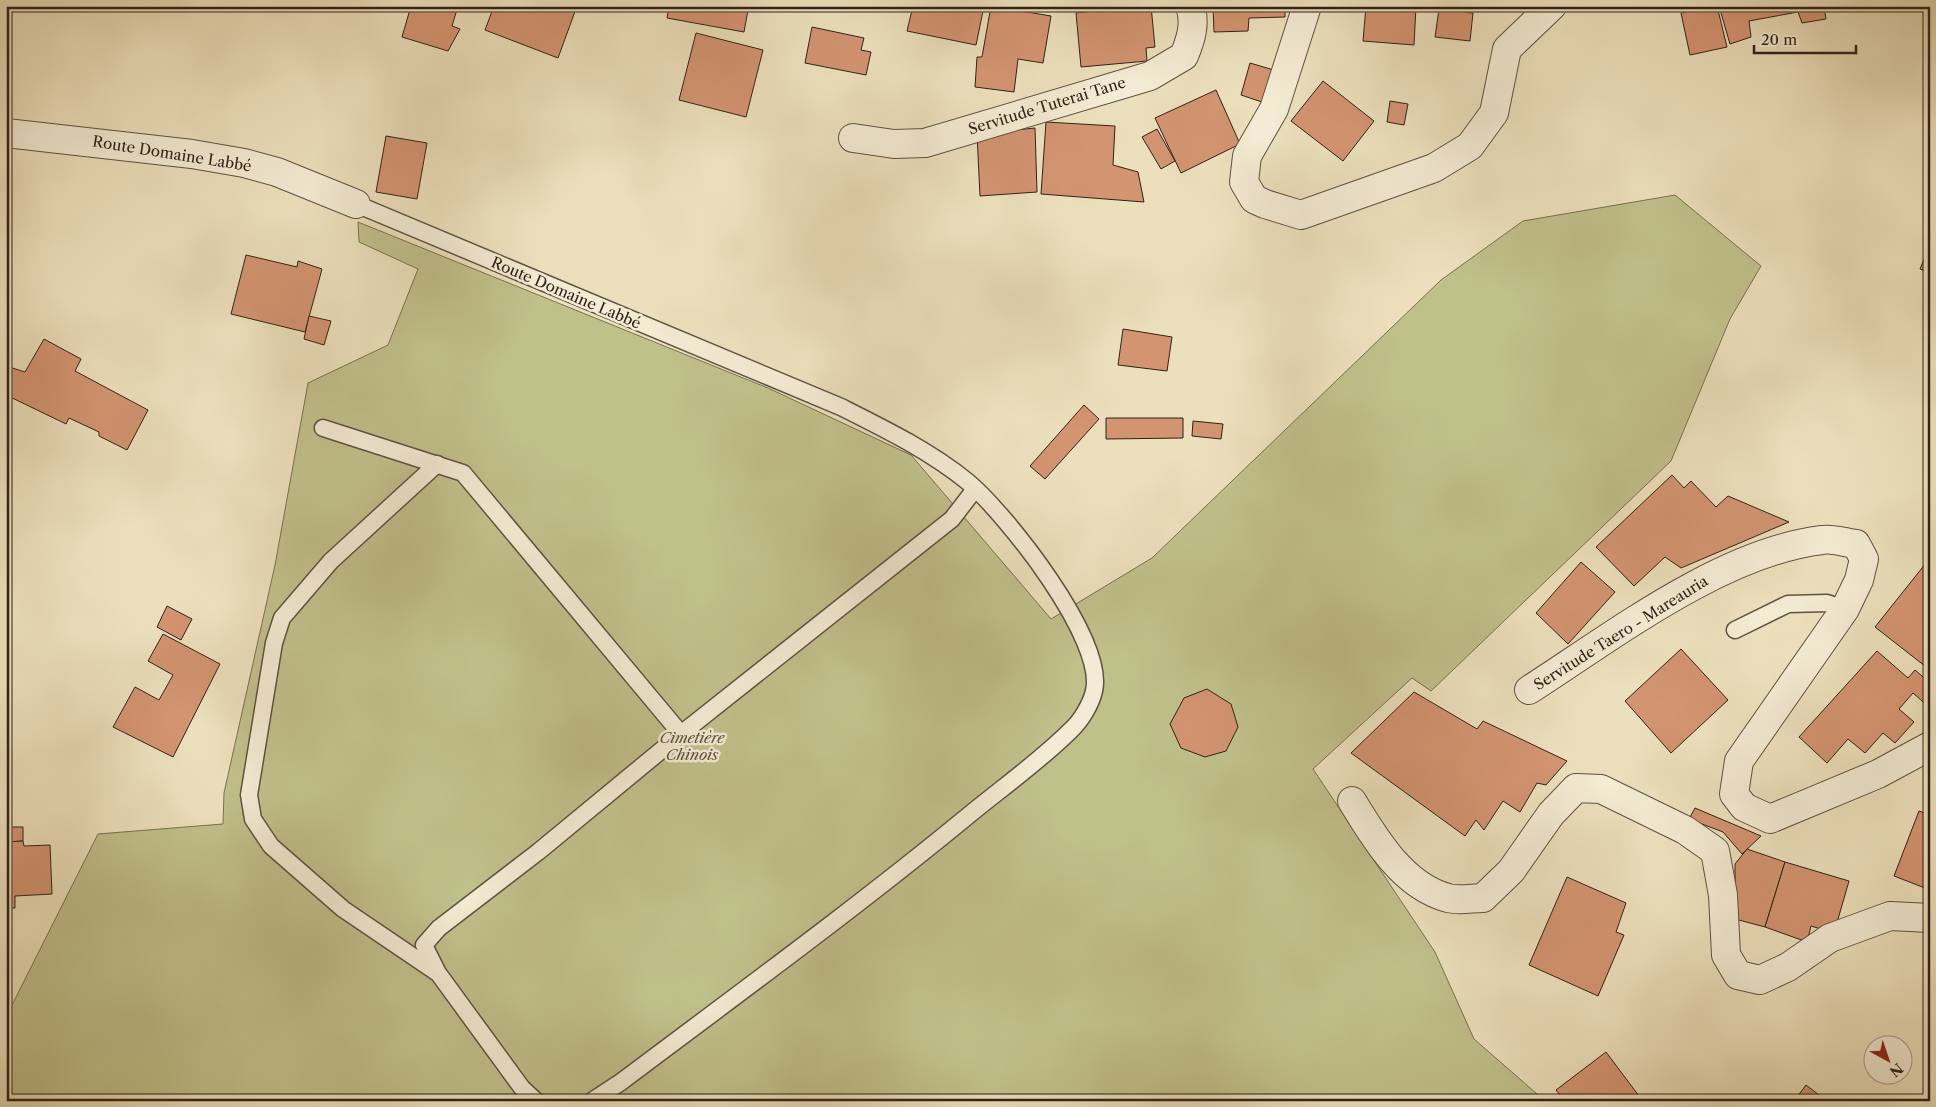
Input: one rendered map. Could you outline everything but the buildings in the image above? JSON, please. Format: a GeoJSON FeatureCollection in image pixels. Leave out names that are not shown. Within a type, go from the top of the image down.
{"type":"FeatureCollection","features":[{"type":"Feature","properties":{"kind":"street","name":"Servitude Tuterai Tane"},"geometry":{"type":"LineString","coordinates":[[854,138],[894,144],[925,143],[1150,76],[1184,56],[1191,39],[1193,17],[1190,6]]}},
{"type":"Feature","properties":{"kind":"street"},"geometry":{"type":"LineString","coordinates":[[1307,6],[1274,109],[1246,156],[1244,182],[1254,199],[1301,215],[1434,168],[1470,146],[1494,113],[1507,49],[1552,6]]}},
{"type":"Feature","properties":{"kind":"street","name":"Route Domaine Labbé"},"geometry":{"type":"LineString","coordinates":[[6,133],[192,154],[244,163],[277,172],[356,204]]}},
{"type":"Feature","properties":{"kind":"street","name":"Servitude Taero - Mareauria"},"geometry":{"type":"LineString","coordinates":[[1528,690],[1643,616],[1714,575],[1758,555],[1824,539],[1856,544],[1864,559],[1859,580],[1845,609],[1740,761],[1734,794],[1744,807],[1770,819],[1878,774],[1930,746]]}},
{"type":"Feature","properties":{"kind":"street"},"geometry":{"type":"LineString","coordinates":[[1352,801],[1376,839],[1412,880],[1449,899],[1483,898],[1511,871],[1552,814],[1576,788],[1601,789],[1685,830],[1715,851],[1723,895],[1726,956],[1738,975],[1760,980],[1788,967],[1830,938],[1849,929],[1890,916],[1930,918]]}},
{"type":"Feature","properties":{"kind":"lane","name":"Route Domaine Labbé"},"geometry":{"type":"LineString","coordinates":[[356,204],[841,407],[916,445],[975,489],[1014,533],[1059,591],[1081,632],[1092,666],[1095,690],[1086,709],[1073,728],[1038,760],[836,922],[621,1082],[592,1101]]}},
{"type":"Feature","properties":{"kind":"lane"},"geometry":{"type":"LineString","coordinates":[[323,428],[463,473],[681,734]]}},
{"type":"Feature","properties":{"kind":"lane"},"geometry":{"type":"LineString","coordinates":[[438,464],[331,561],[282,618],[274,642],[249,795],[253,819],[271,846],[343,909],[438,973]]}},
{"type":"Feature","properties":{"kind":"lane"},"geometry":{"type":"LineString","coordinates":[[536,1101],[522,1088],[438,973],[424,945],[438,928],[538,852],[681,734],[952,519],[975,489]]}},
{"type":"Feature","properties":{"kind":"lane"},"geometry":{"type":"LineString","coordinates":[[1735,630],[1788,604],[1827,603],[1845,609]]}},
{"type":"Feature","properties":{"kind":"green space","name":"Cimetière Chinois"},"geometry":{"type":"Polygon","coordinates":[[[1675,195],[1761,266],[1730,319],[1671,461],[1431,691],[1412,678],[1313,769],[1435,952],[1474,1039],[1545,1101],[6,1101],[6,1017],[98,834],[223,824],[224,793],[275,565],[308,383],[388,345],[418,269],[359,242],[358,222],[768,388],[911,455],[1051,619],[1152,558],[1441,280],[1523,221],[1675,195]]]}}]}
